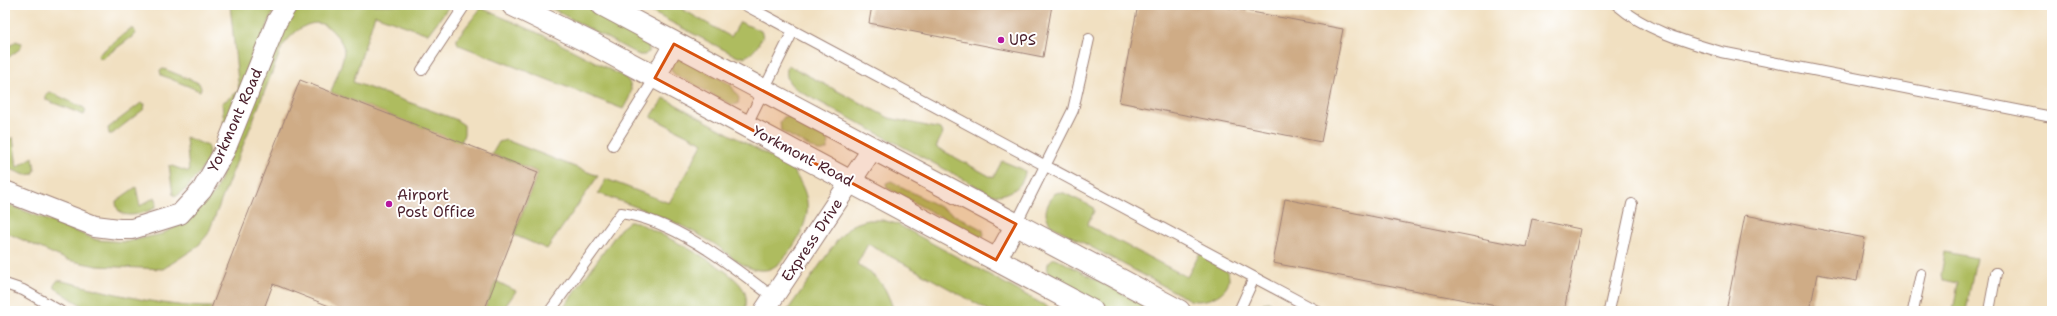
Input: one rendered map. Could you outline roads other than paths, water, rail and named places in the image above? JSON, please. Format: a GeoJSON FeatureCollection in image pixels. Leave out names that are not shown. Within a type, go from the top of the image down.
{"type":"FeatureCollection","features":[{"type":"Feature","properties":{"kind":"street","name":"Yorkmont Road"},"geometry":{"type":"LineString","coordinates":[[5,191],[95,226],[132,229],[180,214],[202,190],[225,150],[277,21],[287,5]]}},
{"type":"Feature","properties":{"kind":"street","name":"Yorkmont Road"},"geometry":{"type":"LineString","coordinates":[[513,5],[595,45],[1092,311]]}},
{"type":"Feature","properties":{"kind":"street"},"geometry":{"type":"LineString","coordinates":[[603,5],[1179,311]]}},
{"type":"Feature","properties":{"kind":"street"},"geometry":{"type":"LineString","coordinates":[[655,78],[674,44]]}},
{"type":"Feature","properties":{"kind":"street","name":"Express Drive"},"geometry":{"type":"LineString","coordinates":[[768,304],[873,148]]}},
{"type":"Feature","properties":{"kind":"street"},"geometry":{"type":"LineString","coordinates":[[996,260],[1016,224]]}},
{"type":"Feature","properties":{"kind":"lane"},"geometry":{"type":"LineString","coordinates":[[422,70],[465,5]]}},
{"type":"Feature","properties":{"kind":"lane"},"geometry":{"type":"LineString","coordinates":[[745,5],[1317,311]]}},
{"type":"Feature","properties":{"kind":"lane"},"geometry":{"type":"LineString","coordinates":[[1617,5],[1628,14],[1669,36],[1721,52],[2052,116]]}},
{"type":"Feature","properties":{"kind":"lane"},"geometry":{"type":"LineString","coordinates":[[746,126],[793,31]]}},
{"type":"Feature","properties":{"kind":"lane"},"geometry":{"type":"LineString","coordinates":[[1016,224],[1073,110],[1089,39]]}},
{"type":"Feature","properties":{"kind":"lane"},"geometry":{"type":"LineString","coordinates":[[613,145],[655,78]]}},
{"type":"Feature","properties":{"kind":"lane"},"geometry":{"type":"LineString","coordinates":[[1609,311],[1632,204]]}},
{"type":"Feature","properties":{"kind":"lane"},"geometry":{"type":"LineString","coordinates":[[550,311],[621,213],[641,216],[688,239],[729,263],[768,304]]}},
{"type":"Feature","properties":{"kind":"lane"},"geometry":{"type":"LineString","coordinates":[[1989,311],[1996,273]]}},
{"type":"Feature","properties":{"kind":"lane"},"geometry":{"type":"LineString","coordinates":[[1913,311],[1921,274]]}},
{"type":"Feature","properties":{"kind":"lane"},"geometry":{"type":"LineString","coordinates":[[1239,311],[1254,278]]}},
{"type":"Feature","properties":{"kind":"lane"},"geometry":{"type":"LineString","coordinates":[[5,284],[23,290],[60,311]]}},
{"type":"Feature","properties":{"kind":"place","name":"UPS"},"geometry":{"type":"Point","coordinates":[1001,40]}},
{"type":"Feature","properties":{"kind":"place","name":"Airport Post Office"},"geometry":{"type":"Point","coordinates":[389,204]}}]}
